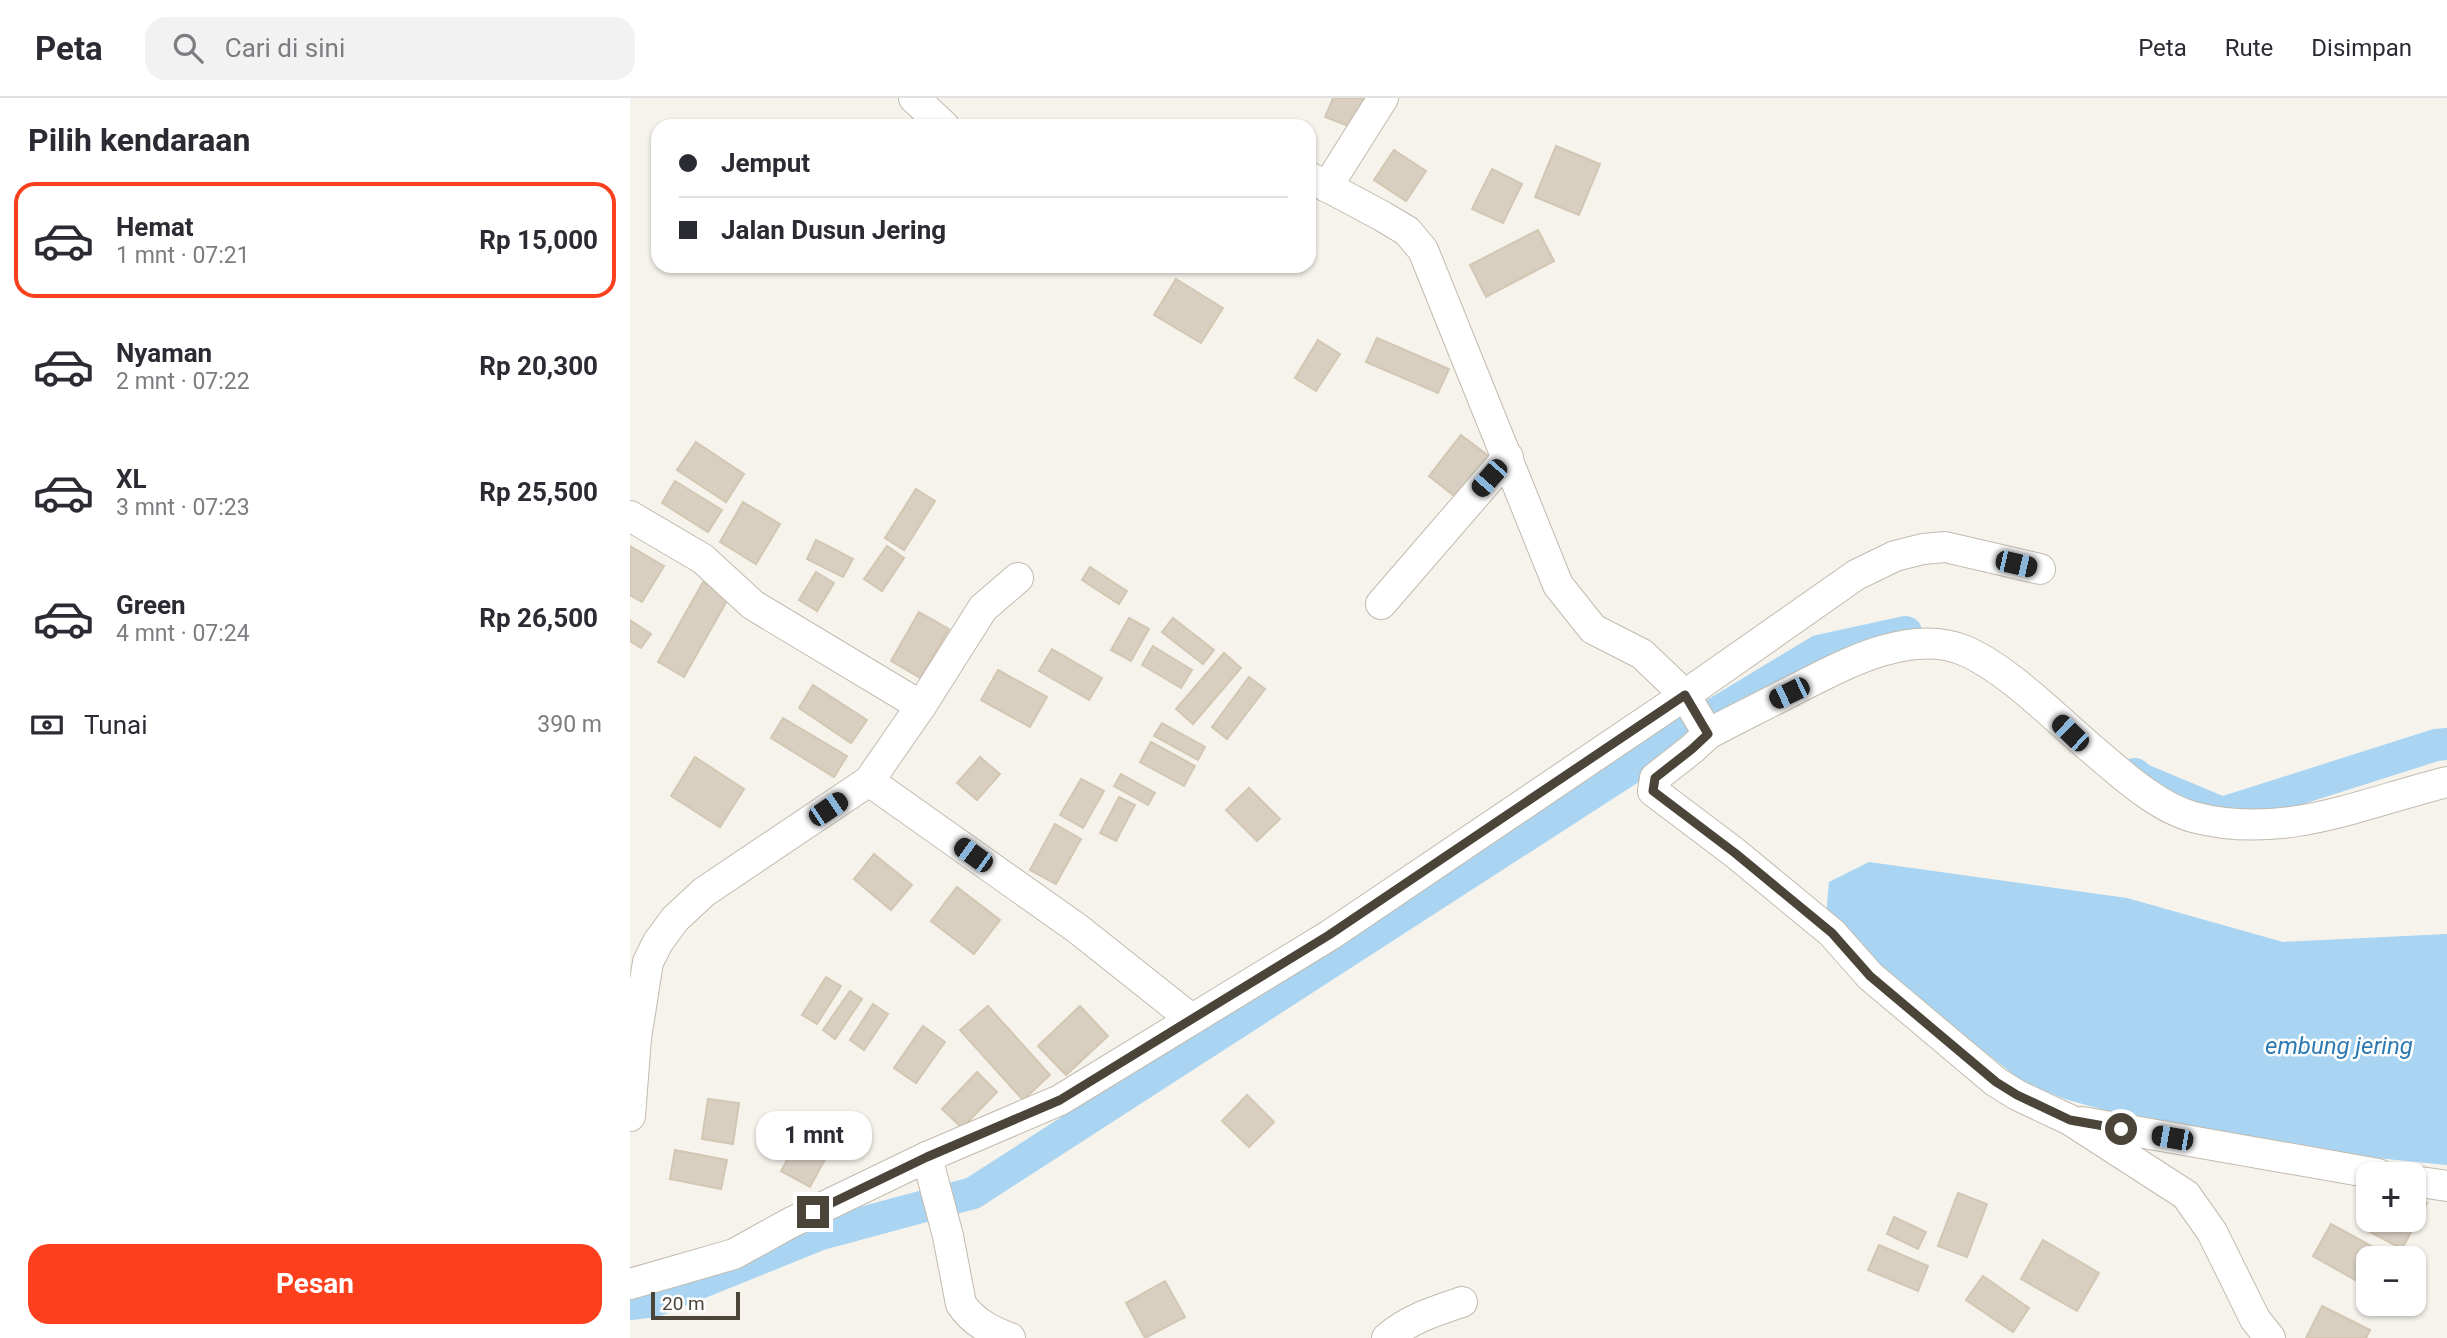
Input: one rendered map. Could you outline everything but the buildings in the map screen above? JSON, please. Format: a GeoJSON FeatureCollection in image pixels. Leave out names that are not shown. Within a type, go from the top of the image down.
{"type":"FeatureCollection","features":[{"type":"Feature","properties":{"kind":"street"},"geometry":{"type":"LineString","coordinates":[[914,98],[936,119]]}},
{"type":"Feature","properties":{"kind":"street"},"geometry":{"type":"LineString","coordinates":[[1383,98],[1318,182],[1407,231],[1423,250],[1558,584],[1592,629],[1642,654],[1697,716]]}},
{"type":"Feature","properties":{"kind":"street"},"geometry":{"type":"LineString","coordinates":[[1381,604],[1507,457]]}},
{"type":"Feature","properties":{"kind":"street"},"geometry":{"type":"LineString","coordinates":[[630,516],[702,559],[753,605],[921,706]]}},
{"type":"Feature","properties":{"kind":"street"},"geometry":{"type":"LineString","coordinates":[[630,1284],[734,1254],[790,1223],[927,1157],[1060,1100],[1190,1018],[1697,716],[1856,575],[1895,556],[1923,548],[1945,547],[2040,569]]}},
{"type":"Feature","properties":{"kind":"street"},"geometry":{"type":"LineString","coordinates":[[630,1116],[633,1036],[649,962],[658,942],[675,919],[704,892],[869,781],[921,706],[983,608],[1018,578]]}},
{"type":"Feature","properties":{"kind":"street"},"geometry":{"type":"LineString","coordinates":[[1697,716],[1873,654],[1906,646],[1936,644],[1964,650],[1983,661],[2049,712],[2126,779],[2193,817],[2250,825],[2320,818],[2447,782]]}},
{"type":"Feature","properties":{"kind":"street"},"geometry":{"type":"LineString","coordinates":[[1697,716],[1692,749],[1655,778],[1653,791],[1735,853],[1832,933],[1870,976],[1996,1082],[2070,1120],[2186,1195],[2212,1232],[2255,1319],[2270,1338]]}},
{"type":"Feature","properties":{"kind":"street"},"geometry":{"type":"LineString","coordinates":[[869,781],[1078,929],[1190,1018]]}},
{"type":"Feature","properties":{"kind":"street"},"geometry":{"type":"LineString","coordinates":[[2070,1120],[2356,1170]]}},
{"type":"Feature","properties":{"kind":"street"},"geometry":{"type":"LineString","coordinates":[[927,1157],[948,1236],[961,1304],[985,1326],[1010,1338]]}},
{"type":"Feature","properties":{"kind":"street"},"geometry":{"type":"LineString","coordinates":[[2426,1183],[2447,1186]]}},
{"type":"Feature","properties":{"kind":"street"},"geometry":{"type":"LineString","coordinates":[[1387,1338],[1400,1327],[1420,1317],[1462,1302]]}},
{"type":"Feature","properties":{"kind":"water","name":"embung jering"},"geometry":{"type":"Polygon","coordinates":[[[1869,862],[2127,898],[2283,942],[2447,934],[2447,1165],[2297,1150],[2135,1119],[2065,1099],[2023,1082],[1851,946],[1826,915],[1829,882],[1869,862]]]}},
{"type":"Feature","properties":{"kind":"waterway"},"geometry":{"type":"LineString","coordinates":[[630,1304],[655,1301],[821,1234],[973,1193],[1713,715],[1819,651],[1906,632]]}},
{"type":"Feature","properties":{"kind":"waterway"},"geometry":{"type":"LineString","coordinates":[[2135,774],[2141,779],[2222,813],[2436,745],[2447,744]]}},
{"type":"Feature","properties":{"kind":"route"},"geometry":{"type":"LineString","coordinates":[[813,1212],[927,1157],[1060,1100],[1329,935],[1685,695],[1708,734],[1655,778],[1653,791],[1735,853],[1832,933],[1870,976],[1996,1082],[2070,1120],[2121,1129]]}}]}
